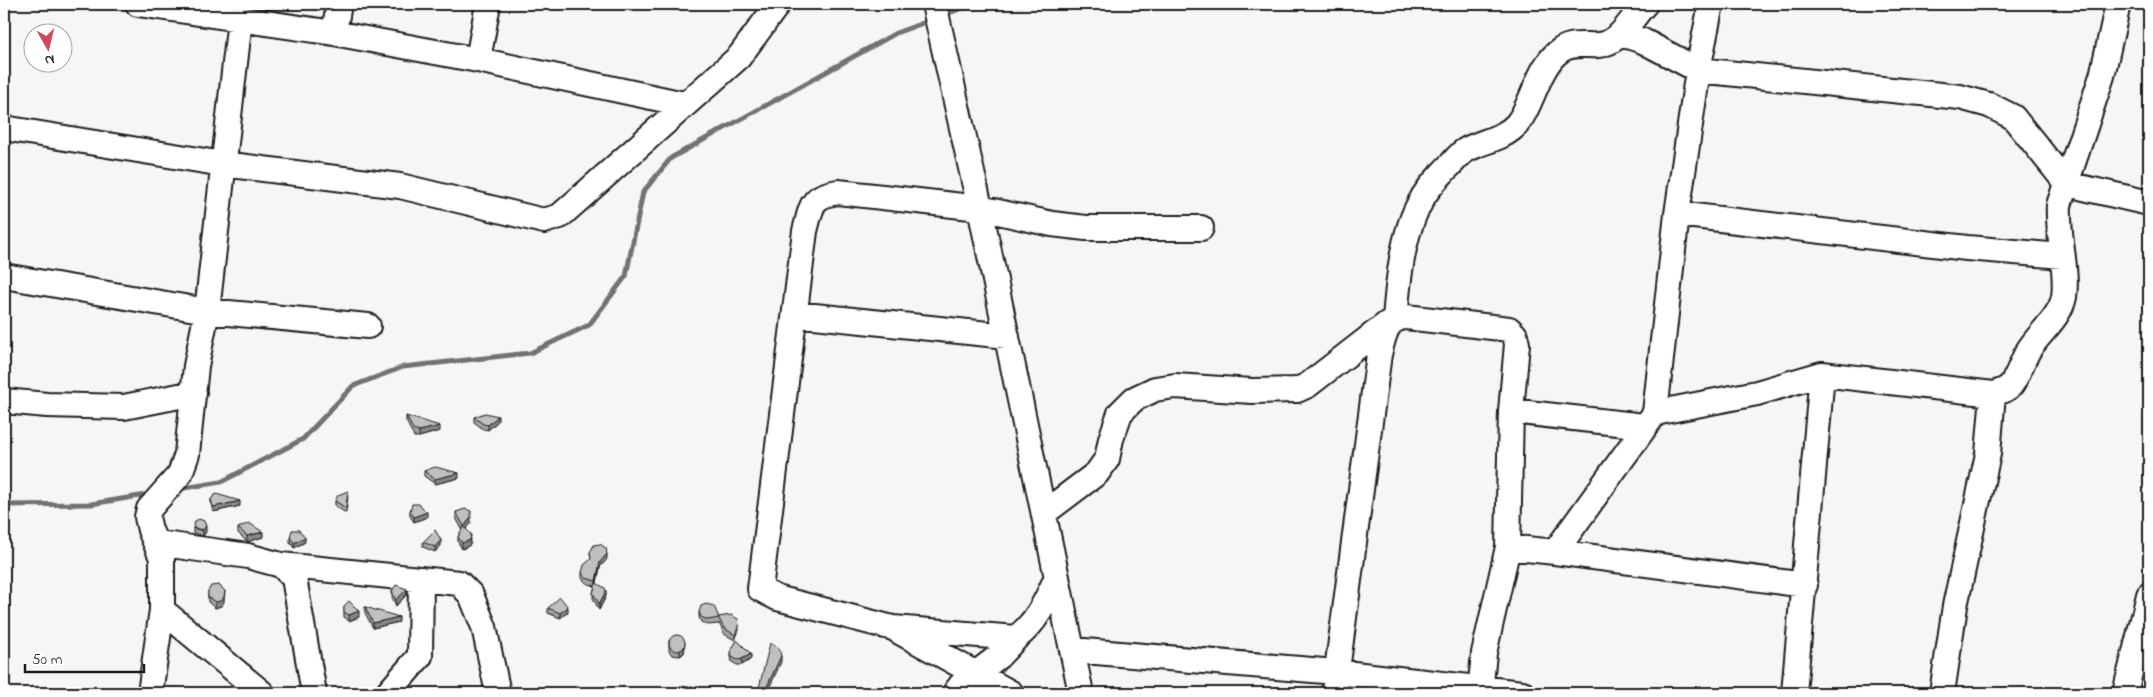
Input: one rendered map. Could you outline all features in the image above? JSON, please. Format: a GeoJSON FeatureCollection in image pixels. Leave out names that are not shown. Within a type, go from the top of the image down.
{"type":"FeatureCollection","features":[{"type":"Feature","properties":{"kind":"street"},"geometry":{"type":"LineString","coordinates":[[138,4],[334,33],[478,60],[684,104]]}},
{"type":"Feature","properties":{"kind":"street"},"geometry":{"type":"LineString","coordinates":[[334,33],[339,4]]}},
{"type":"Feature","properties":{"kind":"street"},"geometry":{"type":"LineString","coordinates":[[478,60],[488,4]]}},
{"type":"Feature","properties":{"kind":"street"},"geometry":{"type":"LineString","coordinates":[[4,128],[223,164],[400,186],[544,222],[560,216],[739,57],[778,4]]}},
{"type":"Feature","properties":{"kind":"street"},"geometry":{"type":"LineString","coordinates":[[934,4],[980,208],[1081,693]]}},
{"type":"Feature","properties":{"kind":"street"},"geometry":{"type":"LineString","coordinates":[[1335,683],[1379,354],[1392,321],[1400,267],[1412,222],[1420,201],[1434,181],[1465,150],[1508,132],[1516,125],[1523,116],[1532,93],[1546,68],[1561,50],[1577,44],[1600,45],[1621,34],[1646,4]]}},
{"type":"Feature","properties":{"kind":"street"},"geometry":{"type":"LineString","coordinates":[[1555,552],[1650,419],[1698,70],[1711,4]]}},
{"type":"Feature","properties":{"kind":"street"},"geometry":{"type":"LineString","coordinates":[[1511,411],[1650,419],[1758,393],[1822,374],[1993,394],[2003,391],[2011,385],[2028,350],[2058,312],[2064,299],[2058,225],[2059,205],[2102,76],[2118,4]]}},
{"type":"Feature","properties":{"kind":"street"},"geometry":{"type":"LineString","coordinates":[[150,693],[162,610],[162,558],[150,530],[147,517],[149,508],[180,474],[187,454],[194,393],[207,311],[240,19]]}},
{"type":"Feature","properties":{"kind":"street"},"geometry":{"type":"LineString","coordinates":[[1621,34],[1643,41],[1698,70],[1960,97],[1990,105],[2013,117],[2067,184],[2149,203]]}},
{"type":"Feature","properties":{"kind":"street"},"geometry":{"type":"LineString","coordinates":[[1016,638],[892,628],[777,598],[760,589],[805,231],[813,203],[822,194],[838,192],[980,208],[1052,224],[1086,228],[1201,228]]}},
{"type":"Feature","properties":{"kind":"street"},"geometry":{"type":"LineString","coordinates":[[1677,214],[1967,248],[2062,256]]}},
{"type":"Feature","properties":{"kind":"street"},"geometry":{"type":"LineString","coordinates":[[4,276],[207,311],[368,326]]}},
{"type":"Feature","properties":{"kind":"street"},"geometry":{"type":"LineString","coordinates":[[794,314],[1007,336]]}},
{"type":"Feature","properties":{"kind":"street"},"geometry":{"type":"LineString","coordinates":[[1044,513],[1097,473],[1107,459],[1111,439],[1120,413],[1134,399],[1155,389],[1175,386],[1252,391],[1297,390],[1308,385],[1392,321],[1406,317],[1509,329],[1515,335],[1517,344],[1511,411],[1508,547],[1484,652],[1481,691]]}},
{"type":"Feature","properties":{"kind":"street"},"geometry":{"type":"LineString","coordinates":[[1794,693],[1805,585],[1822,374]]}},
{"type":"Feature","properties":{"kind":"street"},"geometry":{"type":"LineString","coordinates":[[4,401],[47,405],[124,407],[194,393]]}},
{"type":"Feature","properties":{"kind":"street"},"geometry":{"type":"LineString","coordinates":[[1942,693],[1955,606],[1988,454],[1993,394]]}},
{"type":"Feature","properties":{"kind":"street"},"geometry":{"type":"LineString","coordinates":[[156,543],[248,556],[280,566],[459,583],[471,595],[484,627],[498,693]]}},
{"type":"Feature","properties":{"kind":"street"},"geometry":{"type":"LineString","coordinates":[[1508,547],[1805,585]]}},
{"type":"Feature","properties":{"kind":"street"},"geometry":{"type":"LineString","coordinates":[[280,566],[294,578],[314,693]]}},
{"type":"Feature","properties":{"kind":"street"},"geometry":{"type":"LineString","coordinates":[[955,693],[961,685],[999,656],[1016,638],[1029,628],[1040,614],[1057,577]]}},
{"type":"Feature","properties":{"kind":"street"},"geometry":{"type":"LineString","coordinates":[[388,693],[420,656],[421,579]]}},
{"type":"Feature","properties":{"kind":"street"},"geometry":{"type":"LineString","coordinates":[[2125,693],[2149,595]]}},
{"type":"Feature","properties":{"kind":"street"},"geometry":{"type":"LineString","coordinates":[[162,610],[262,693]]}},
{"type":"Feature","properties":{"kind":"street"},"geometry":{"type":"LineString","coordinates":[[892,628],[1010,693]]}},
{"type":"Feature","properties":{"kind":"street"},"geometry":{"type":"LineString","coordinates":[[1072,650],[1335,683],[1522,693]]}},
{"type":"Feature","properties":{"kind":"building"},"geometry":{"type":"Polygon","coordinates":[[[485,413],[498,416],[488,425],[483,424],[474,417],[485,413]]]}},
{"type":"Feature","properties":{"kind":"building"},"geometry":{"type":"Polygon","coordinates":[[[406,416],[440,426],[414,431],[406,416]]]}},
{"type":"Feature","properties":{"kind":"building"},"geometry":{"type":"Polygon","coordinates":[[[435,467],[459,473],[435,479],[424,471],[435,467]]]}},
{"type":"Feature","properties":{"kind":"building"},"geometry":{"type":"Polygon","coordinates":[[[348,491],[346,508],[335,501],[338,495],[348,491]]]}},
{"type":"Feature","properties":{"kind":"building"},"geometry":{"type":"Polygon","coordinates":[[[216,494],[240,501],[213,507],[211,499],[216,494]]]}},
{"type":"Feature","properties":{"kind":"building"},"geometry":{"type":"Polygon","coordinates":[[[412,504],[419,504],[427,512],[414,517],[410,511],[412,504]]]}},
{"type":"Feature","properties":{"kind":"building"},"geometry":{"type":"Polygon","coordinates":[[[465,509],[471,511],[471,517],[464,527],[471,534],[470,540],[462,543],[458,537],[464,526],[456,512],[465,509]]]}},
{"type":"Feature","properties":{"kind":"building"},"geometry":{"type":"Polygon","coordinates":[[[199,519],[204,521],[206,526],[203,530],[193,528],[195,521],[199,519]]]}},
{"type":"Feature","properties":{"kind":"building"},"geometry":{"type":"Polygon","coordinates":[[[249,523],[263,532],[247,536],[238,528],[249,523]]]}},
{"type":"Feature","properties":{"kind":"building"},"geometry":{"type":"Polygon","coordinates":[[[292,530],[299,530],[305,537],[294,543],[290,537],[292,530]]]}},
{"type":"Feature","properties":{"kind":"building"},"geometry":{"type":"Polygon","coordinates":[[[435,530],[441,540],[435,547],[423,542],[435,530]]]}},
{"type":"Feature","properties":{"kind":"building"},"geometry":{"type":"Polygon","coordinates":[[[600,544],[606,548],[607,554],[600,562],[596,581],[586,578],[582,573],[584,565],[591,559],[590,552],[594,545],[600,544]]]}},
{"type":"Feature","properties":{"kind":"building"},"geometry":{"type":"Polygon","coordinates":[[[596,583],[605,588],[606,591],[599,604],[593,593],[596,583]]]}},
{"type":"Feature","properties":{"kind":"building"},"geometry":{"type":"Polygon","coordinates":[[[219,585],[225,591],[224,597],[221,601],[215,602],[208,597],[208,591],[211,586],[219,585]]]}},
{"type":"Feature","properties":{"kind":"building"},"geometry":{"type":"Polygon","coordinates":[[[396,585],[407,589],[396,600],[392,591],[396,585]]]}},
{"type":"Feature","properties":{"kind":"building"},"geometry":{"type":"Polygon","coordinates":[[[560,597],[568,607],[560,613],[548,608],[560,597]]]}},
{"type":"Feature","properties":{"kind":"building"},"geometry":{"type":"Polygon","coordinates":[[[349,601],[359,611],[349,615],[344,612],[344,606],[349,601]]]}},
{"type":"Feature","properties":{"kind":"building"},"geometry":{"type":"Polygon","coordinates":[[[706,604],[714,606],[719,618],[708,620],[701,617],[699,612],[701,606],[706,604]]]}},
{"type":"Feature","properties":{"kind":"building"},"geometry":{"type":"Polygon","coordinates":[[[365,607],[399,617],[373,623],[365,607]]]}},
{"type":"Feature","properties":{"kind":"building"},"geometry":{"type":"Polygon","coordinates":[[[731,615],[738,619],[739,625],[735,635],[724,628],[718,617],[731,615]]]}},
{"type":"Feature","properties":{"kind":"building"},"geometry":{"type":"Polygon","coordinates":[[[677,635],[683,637],[685,643],[683,649],[677,651],[671,649],[669,643],[671,637],[677,635]]]}},
{"type":"Feature","properties":{"kind":"building"},"geometry":{"type":"Polygon","coordinates":[[[737,640],[751,654],[737,660],[732,657],[731,651],[737,640]]]}},
{"type":"Feature","properties":{"kind":"building"},"geometry":{"type":"Polygon","coordinates":[[[770,643],[779,648],[781,656],[763,693],[758,692],[770,643]]]}},
{"type":"Feature","properties":{"kind":"waterway"},"geometry":{"type":"LineString","coordinates":[[943,15],[966,7],[1022,4]]}},
{"type":"Feature","properties":{"kind":"waterway"},"geometry":{"type":"LineString","coordinates":[[178,489],[221,482],[303,439],[353,386],[403,367],[530,353],[589,325],[626,276],[643,192],[671,158],[896,33],[931,20]]}},
{"type":"Feature","properties":{"kind":"waterway"},"geometry":{"type":"LineString","coordinates":[[4,505],[91,504],[152,494]]}}]}
